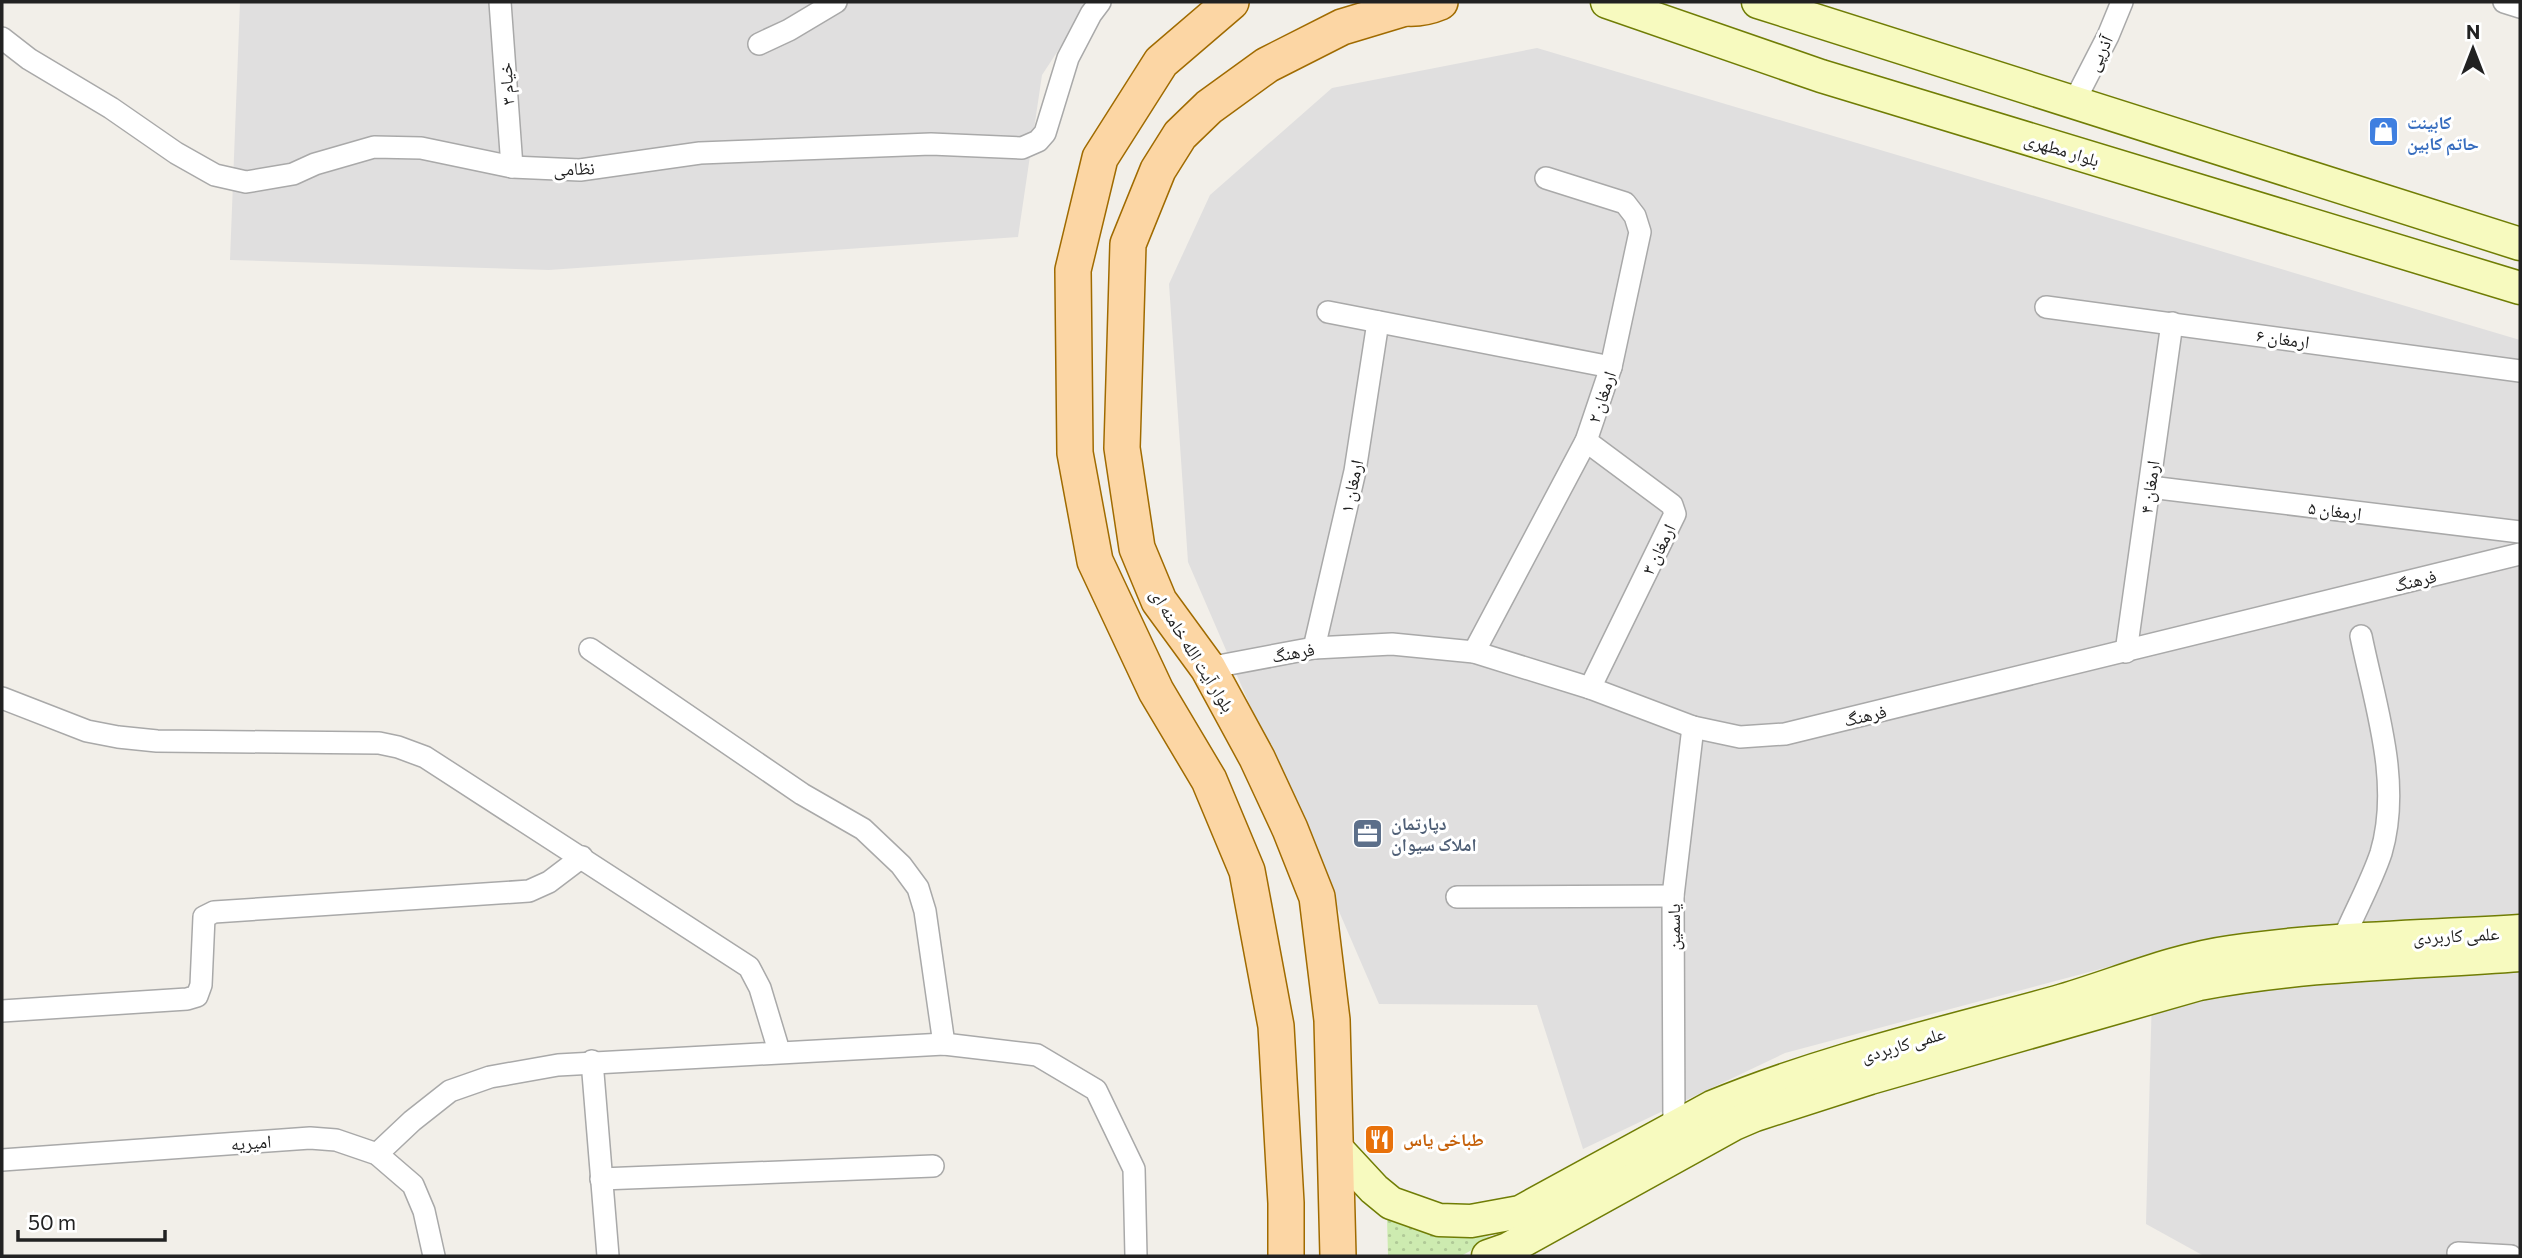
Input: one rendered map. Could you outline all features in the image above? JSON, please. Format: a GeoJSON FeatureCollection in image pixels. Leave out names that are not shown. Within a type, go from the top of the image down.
{"type":"FeatureCollection","features":[{"type":"Feature","properties":{"kind":"main road"},"geometry":{"type":"LineString","coordinates":[[1231,2],[1161,62],[1100,158],[1073,271],[1075,453],[1095,561],[1156,691],[1209,780],[1247,871],[1276,1026],[1286,1203],[1286,1256]]}},
{"type":"Feature","properties":{"kind":"main road","name":"بلوار آیت الله خامنه ای"},"geometry":{"type":"LineString","coordinates":[[1338,1256],[1332,1020],[1317,897],[1257,758],[1208,668],[1159,601],[1137,548],[1122,448],[1128,244],[1158,170],[1180,135],[1209,107],[1267,65],[1342,27],[1394,5],[1419,8],[1440,2]]}},
{"type":"Feature","properties":{"kind":"street","name":"خیام ۳"},"geometry":{"type":"LineString","coordinates":[[500,2],[512,167]]}},
{"type":"Feature","properties":{"kind":"street"},"geometry":{"type":"LineString","coordinates":[[759,44],[836,2]]}},
{"type":"Feature","properties":{"kind":"street","name":"نظامی"},"geometry":{"type":"LineString","coordinates":[[2,37],[29,59],[111,108],[176,153],[215,175],[246,182],[293,174],[314,164],[374,147],[421,148],[512,167],[580,170],[700,153],[931,144],[1022,148],[1038,141],[1045,133],[1068,58],[1100,2]]}},
{"type":"Feature","properties":{"kind":"street","name":"بلوار مطهری"},"geometry":{"type":"LineString","coordinates":[[1607,2],[1821,76],[2520,288]]}},
{"type":"Feature","properties":{"kind":"street"},"geometry":{"type":"LineString","coordinates":[[1758,2],[2520,244]]}},
{"type":"Feature","properties":{"kind":"street","name":"آذرپی"},"geometry":{"type":"LineString","coordinates":[[2073,104],[2108,36],[2122,2]]}},
{"type":"Feature","properties":{"kind":"street"},"geometry":{"type":"LineString","coordinates":[[2504,2],[2520,7]]}},
{"type":"Feature","properties":{"kind":"street","name":"ارمغان ۲"},"geometry":{"type":"LineString","coordinates":[[1474,652],[1586,441],[1611,368],[1640,232],[1635,216],[1625,203],[1546,178]]}},
{"type":"Feature","properties":{"kind":"street","name":"ارمغان ۶"},"geometry":{"type":"LineString","coordinates":[[2046,307],[2520,372]]}},
{"type":"Feature","properties":{"kind":"street"},"geometry":{"type":"LineString","coordinates":[[1328,312],[1611,368]]}},
{"type":"Feature","properties":{"kind":"street","name":"ارمغان ۱"},"geometry":{"type":"LineString","coordinates":[[1314,648],[1355,471],[1378,322]]}},
{"type":"Feature","properties":{"kind":"street","name":"ارمغان ۴"},"geometry":{"type":"LineString","coordinates":[[2126,652],[2172,323]]}},
{"type":"Feature","properties":{"kind":"street","name":"ارمغان ۳"},"geometry":{"type":"LineString","coordinates":[[1586,441],[1672,505],[1675,514],[1590,688]]}},
{"type":"Feature","properties":{"kind":"street","name":"ارمغان ۵"},"geometry":{"type":"LineString","coordinates":[[2150,487],[2520,532]]}},
{"type":"Feature","properties":{"kind":"street","name":"فرهنگ"},"geometry":{"type":"LineString","coordinates":[[1208,668],[1314,648],[1392,644],[1474,652],[1590,688],[1693,727],[1740,737],[1785,734],[2520,554]]}},
{"type":"Feature","properties":{"kind":"street"},"geometry":{"type":"LineString","coordinates":[[2339,954],[2381,853],[2387,818],[2389,771],[2361,636]]}},
{"type":"Feature","properties":{"kind":"street"},"geometry":{"type":"LineString","coordinates":[[590,649],[802,793],[863,829],[901,865],[918,888],[925,911],[944,1044]]}},
{"type":"Feature","properties":{"kind":"street"},"geometry":{"type":"LineString","coordinates":[[2,698],[87,731],[118,737],[157,741],[379,743],[425,757],[749,967],[760,988],[779,1051]]}},
{"type":"Feature","properties":{"kind":"street","name":"یاسمین"},"geometry":{"type":"LineString","coordinates":[[1674,1128],[1673,896],[1693,727]]}},
{"type":"Feature","properties":{"kind":"street"},"geometry":{"type":"LineString","coordinates":[[2,1011],[187,999],[197,996],[201,985],[204,917],[214,912],[529,891],[549,882],[582,857]]}},
{"type":"Feature","properties":{"kind":"street"},"geometry":{"type":"LineString","coordinates":[[1457,897],[1673,896]]}},
{"type":"Feature","properties":{"kind":"street","name":"علمی کاربردی"},"geometry":{"type":"LineString","coordinates":[[1335,1147],[1374,1189],[1391,1203],[1439,1220],[1471,1221],[1520,1212],[1713,1107],[1743,1095],[1865,1067],[2064,1011],[2339,954],[2520,932]]}},
{"type":"Feature","properties":{"kind":"street","name":"علمی کاربردی"},"geometry":{"type":"LineString","coordinates":[[2339,954],[2520,955]]}},
{"type":"Feature","properties":{"kind":"street"},"geometry":{"type":"LineString","coordinates":[[377,1154],[412,1121],[450,1091],[490,1077],[592,1061],[944,1044],[1037,1055],[1096,1090],[1134,1169],[1136,1256]]}},
{"type":"Feature","properties":{"kind":"street"},"geometry":{"type":"LineString","coordinates":[[592,1061],[608,1256]]}},
{"type":"Feature","properties":{"kind":"street","name":"علمی کاربردی"},"geometry":{"type":"LineString","coordinates":[[1488,1256],[1508,1249],[1734,1124],[1865,1067]]}},
{"type":"Feature","properties":{"kind":"street","name":"امیریه"},"geometry":{"type":"LineString","coordinates":[[2,1160],[310,1138],[336,1140],[377,1154],[414,1185],[424,1211],[434,1256]]}},
{"type":"Feature","properties":{"kind":"street"},"geometry":{"type":"LineString","coordinates":[[601,1179],[933,1166]]}},
{"type":"Feature","properties":{"kind":"street"},"geometry":{"type":"LineString","coordinates":[[2458,1253],[2511,1256]]}},
{"type":"Feature","properties":{"kind":"shaded area"},"geometry":{"type":"Polygon","coordinates":[[[240,2],[1090,2],[1042,75],[1018,237],[549,270],[230,260],[240,2]]]}},
{"type":"Feature","properties":{"kind":"shaded area"},"geometry":{"type":"Polygon","coordinates":[[[1537,48],[2520,340],[2520,1256],[2204,1256],[2146,1224],[2153,955],[1785,1053],[1583,1149],[1537,1005],[1379,1004],[1188,562],[1169,284],[1210,195],[1332,88],[1537,48]]]}},
{"type":"Feature","properties":{"kind":"green space"},"geometry":{"type":"Polygon","coordinates":[[[1387,1218],[1434,1234],[1495,1237],[1461,1256],[1388,1256],[1387,1218]]]}},
{"type":"Feature","properties":{"kind":"place","name":"کابینت حاتم کابین"},"geometry":{"type":"Point","coordinates":[2384,132]}},
{"type":"Feature","properties":{"kind":"place","name":"دپارتمان املاک سیوان"},"geometry":{"type":"Point","coordinates":[1368,833]}},
{"type":"Feature","properties":{"kind":"place","name":"طباخی یاس"},"geometry":{"type":"Point","coordinates":[1380,1139]}}]}
